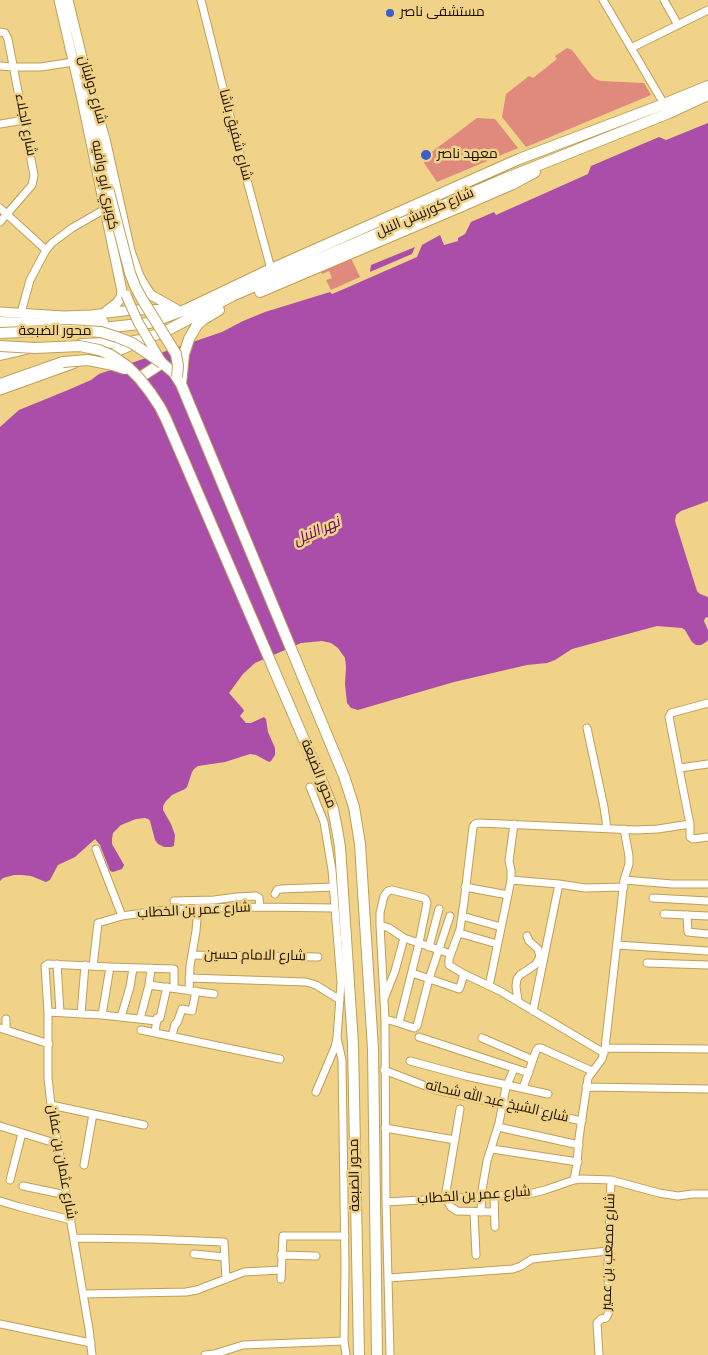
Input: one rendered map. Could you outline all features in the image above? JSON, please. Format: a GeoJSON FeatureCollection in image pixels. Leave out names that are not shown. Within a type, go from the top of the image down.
{"type":"FeatureCollection","features":[{"type":"Feature","properties":{"kind":"highway"},"geometry":{"type":"LineString","coordinates":[[87,76],[100,154],[135,286],[176,354],[179,381]]}},
{"type":"Feature","properties":{"kind":"highway","name":"شارع كورنيش النيل"},"geometry":{"type":"LineString","coordinates":[[0,329],[45,332],[129,326],[166,318],[271,269],[520,159],[708,86]]}},
{"type":"Feature","properties":{"kind":"highway","name":"شارع كورنيش النيل"},"geometry":{"type":"LineString","coordinates":[[0,342],[102,344],[145,339],[168,330],[232,296],[499,181],[708,96]]}},
{"type":"Feature","properties":{"kind":"highway"},"geometry":{"type":"LineString","coordinates":[[179,381],[189,339],[197,325],[212,314],[238,301],[513,184],[562,156]]}},
{"type":"Feature","properties":{"kind":"highway"},"geometry":{"type":"LineString","coordinates":[[520,159],[518,162],[519,168],[524,171]]}},
{"type":"Feature","properties":{"kind":"highway"},"geometry":{"type":"LineString","coordinates":[[495,170],[498,171],[500,176],[499,181]]}},
{"type":"Feature","properties":{"kind":"highway"},"geometry":{"type":"LineString","coordinates":[[0,322],[51,324],[123,321],[155,316],[166,318]]}},
{"type":"Feature","properties":{"kind":"highway","name":"محور الضبعة"},"geometry":{"type":"LineString","coordinates":[[0,333],[69,330],[101,332],[132,343],[162,363],[179,381],[350,791],[360,844],[373,1049],[377,1355]]}},
{"type":"Feature","properties":{"kind":"highway","name":"محور الضبعة"},"geometry":{"type":"LineString","coordinates":[[0,346],[35,348],[80,346],[99,350],[117,358],[139,378],[156,400],[166,419],[332,809],[340,847],[352,1044],[359,1355]]}},
{"type":"Feature","properties":{"kind":"highway"},"geometry":{"type":"LineString","coordinates":[[0,355],[35,348]]}},
{"type":"Feature","properties":{"kind":"highway"},"geometry":{"type":"LineString","coordinates":[[0,384],[62,362],[75,360],[113,365],[125,369],[139,378],[162,363]]}},
{"type":"Feature","properties":{"kind":"main road","name":"شارع دوليتان"},"geometry":{"type":"LineString","coordinates":[[59,0],[122,291],[117,303],[105,312]]}},
{"type":"Feature","properties":{"kind":"main road","name":"كوبري ابو وافيه"},"geometry":{"type":"LineString","coordinates":[[64,0],[126,295],[138,322],[162,363]]}},
{"type":"Feature","properties":{"kind":"main road","name":"شارع دوليتان"},"geometry":{"type":"LineString","coordinates":[[68,0],[102,130],[130,251],[139,276],[151,295],[181,310]]}},
{"type":"Feature","properties":{"kind":"main road","name":"شارع كورنيش النيل"},"geometry":{"type":"LineString","coordinates":[[0,312],[64,316],[132,310],[181,310]]}},
{"type":"Feature","properties":{"kind":"main road","name":"شارع كورنيش النيل"},"geometry":{"type":"LineString","coordinates":[[0,390],[78,363],[111,354],[145,339]]}},
{"type":"Feature","properties":{"kind":"street","name":"شارع شفيق باشا"},"geometry":{"type":"LineString","coordinates":[[201,0],[271,269]]}},
{"type":"Feature","properties":{"kind":"street"},"geometry":{"type":"LineString","coordinates":[[603,0],[664,104]]}},
{"type":"Feature","properties":{"kind":"street"},"geometry":{"type":"LineString","coordinates":[[664,0],[678,25]]}},
{"type":"Feature","properties":{"kind":"street"},"geometry":{"type":"LineString","coordinates":[[631,48],[708,10]]}},
{"type":"Feature","properties":{"kind":"street","name":"شارع الجلاء"},"geometry":{"type":"LineString","coordinates":[[0,32],[5,33],[8,39],[32,160],[34,180],[32,185],[0,222]]}},
{"type":"Feature","properties":{"kind":"street"},"geometry":{"type":"LineString","coordinates":[[0,66],[41,67],[73,62]]}},
{"type":"Feature","properties":{"kind":"street"},"geometry":{"type":"LineString","coordinates":[[0,124],[24,120]]}},
{"type":"Feature","properties":{"kind":"street"},"geometry":{"type":"LineString","coordinates":[[0,208],[46,250]]}},
{"type":"Feature","properties":{"kind":"street"},"geometry":{"type":"LineString","coordinates":[[21,314],[30,280],[46,250],[72,228],[105,209]]}},
{"type":"Feature","properties":{"kind":"street"},"geometry":{"type":"LineString","coordinates":[[708,702],[669,715],[690,824],[690,837],[692,839],[708,838]]}},
{"type":"Feature","properties":{"kind":"street"},"geometry":{"type":"LineString","coordinates":[[587,728],[607,828]]}},
{"type":"Feature","properties":{"kind":"street"},"geometry":{"type":"LineString","coordinates":[[680,768],[708,764]]}},
{"type":"Feature","properties":{"kind":"street"},"geometry":{"type":"LineString","coordinates":[[310,787],[324,822],[332,870],[342,983],[338,1038],[342,1060],[344,1341],[346,1355]]}},
{"type":"Feature","properties":{"kind":"street"},"geometry":{"type":"LineString","coordinates":[[690,824],[658,829],[479,823],[474,825],[459,933],[448,961],[449,965],[464,974],[518,1001],[604,1051],[708,1049]]}},
{"type":"Feature","properties":{"kind":"street"},"geometry":{"type":"LineString","coordinates":[[490,986],[511,880],[509,861],[514,824]]}},
{"type":"Feature","properties":{"kind":"street"},"geometry":{"type":"LineString","coordinates":[[574,1180],[578,1162],[588,1078],[602,1059],[604,1051],[624,883],[629,864],[624,829]]}},
{"type":"Feature","properties":{"kind":"street"},"geometry":{"type":"LineString","coordinates":[[96,849],[122,916]]}},
{"type":"Feature","properties":{"kind":"street"},"geometry":{"type":"LineString","coordinates":[[511,880],[585,888],[624,883],[708,884]]}},
{"type":"Feature","properties":{"kind":"street"},"geometry":{"type":"LineString","coordinates":[[533,1011],[559,884]]}},
{"type":"Feature","properties":{"kind":"street"},"geometry":{"type":"LineString","coordinates":[[275,894],[277,890],[281,889],[333,887]]}},
{"type":"Feature","properties":{"kind":"street"},"geometry":{"type":"LineString","coordinates":[[466,887],[508,896]]}},
{"type":"Feature","properties":{"kind":"street"},"geometry":{"type":"LineString","coordinates":[[390,1355],[384,1019],[380,926],[382,902],[384,896],[390,890],[424,898],[427,903],[399,1023]]}},
{"type":"Feature","properties":{"kind":"street"},"geometry":{"type":"LineString","coordinates":[[174,901],[256,896],[260,907]]}},
{"type":"Feature","properties":{"kind":"street"},"geometry":{"type":"LineString","coordinates":[[653,898],[708,901]]}},
{"type":"Feature","properties":{"kind":"street"},"geometry":{"type":"LineString","coordinates":[[172,1036],[182,1010],[192,1011],[192,991],[189,978],[198,908]]}},
{"type":"Feature","properties":{"kind":"street","name":"شارع عمر بن الخطاب"},"geometry":{"type":"LineString","coordinates":[[89,966],[98,923],[122,916],[198,908],[335,908]]}},
{"type":"Feature","properties":{"kind":"street"},"geometry":{"type":"LineString","coordinates":[[429,947],[439,910]]}},
{"type":"Feature","properties":{"kind":"street"},"geometry":{"type":"LineString","coordinates":[[664,914],[708,916]]}},
{"type":"Feature","properties":{"kind":"street"},"geometry":{"type":"LineString","coordinates":[[688,915],[688,932],[708,934]]}},
{"type":"Feature","properties":{"kind":"street"},"geometry":{"type":"LineString","coordinates":[[384,1019],[414,1028],[417,1026],[429,979],[450,916]]}},
{"type":"Feature","properties":{"kind":"street"},"geometry":{"type":"LineString","coordinates":[[462,916],[501,927]]}},
{"type":"Feature","properties":{"kind":"street"},"geometry":{"type":"LineString","coordinates":[[380,926],[389,928],[404,938],[451,954]]}},
{"type":"Feature","properties":{"kind":"street"},"geometry":{"type":"LineString","coordinates":[[459,933],[497,944]]}},
{"type":"Feature","properties":{"kind":"street"},"geometry":{"type":"LineString","coordinates":[[518,1001],[517,979],[535,965],[540,957],[538,949],[529,941],[527,936]]}},
{"type":"Feature","properties":{"kind":"street"},"geometry":{"type":"LineString","coordinates":[[383,1002],[404,938]]}},
{"type":"Feature","properties":{"kind":"street"},"geometry":{"type":"LineString","coordinates":[[617,946],[708,951]]}},
{"type":"Feature","properties":{"kind":"street","name":"شارع الامام حسين"},"geometry":{"type":"LineString","coordinates":[[192,955],[318,957]]}},
{"type":"Feature","properties":{"kind":"street"},"geometry":{"type":"LineString","coordinates":[[647,963],[708,966]]}},
{"type":"Feature","properties":{"kind":"street","name":"شارع عثمان بن عفان"},"geometry":{"type":"LineString","coordinates":[[57,964],[46,964],[45,968],[49,1044],[48,1078],[92,1355]]}},
{"type":"Feature","properties":{"kind":"street"},"geometry":{"type":"LineString","coordinates":[[60,1012],[57,964],[174,969],[171,988],[160,1018],[158,1018],[155,1033]]}},
{"type":"Feature","properties":{"kind":"street"},"geometry":{"type":"LineString","coordinates":[[81,1014],[89,966]]}},
{"type":"Feature","properties":{"kind":"street"},"geometry":{"type":"LineString","coordinates":[[102,1015],[110,967]]}},
{"type":"Feature","properties":{"kind":"street"},"geometry":{"type":"LineString","coordinates":[[121,1017],[130,987],[133,968]]}},
{"type":"Feature","properties":{"kind":"street"},"geometry":{"type":"LineString","coordinates":[[140,1019],[149,985],[151,968]]}},
{"type":"Feature","properties":{"kind":"street"},"geometry":{"type":"LineString","coordinates":[[412,973],[459,989],[464,974]]}},
{"type":"Feature","properties":{"kind":"street"},"geometry":{"type":"LineString","coordinates":[[189,978],[306,982],[316,985],[340,1000]]}},
{"type":"Feature","properties":{"kind":"street"},"geometry":{"type":"LineString","coordinates":[[149,985],[214,994]]}},
{"type":"Feature","properties":{"kind":"street"},"geometry":{"type":"LineString","coordinates":[[48,1012],[157,1021]]}},
{"type":"Feature","properties":{"kind":"street"},"geometry":{"type":"LineString","coordinates":[[6,1019],[3,1029],[49,1044]]}},
{"type":"Feature","properties":{"kind":"street"},"geometry":{"type":"LineString","coordinates":[[141,1030],[280,1059]]}},
{"type":"Feature","properties":{"kind":"street"},"geometry":{"type":"LineString","coordinates":[[419,1037],[529,1074]]}},
{"type":"Feature","properties":{"kind":"street"},"geometry":{"type":"LineString","coordinates":[[316,1092],[338,1038]]}},
{"type":"Feature","properties":{"kind":"street"},"geometry":{"type":"LineString","coordinates":[[482,1038],[533,1060]]}},
{"type":"Feature","properties":{"kind":"street"},"geometry":{"type":"LineString","coordinates":[[523,1088],[537,1049],[541,1048],[592,1071]]}},
{"type":"Feature","properties":{"kind":"street"},"geometry":{"type":"LineString","coordinates":[[410,1061],[466,1076],[548,1094]]}},
{"type":"Feature","properties":{"kind":"street"},"geometry":{"type":"LineString","coordinates":[[476,1255],[478,1212],[487,1161],[498,1127],[507,1085],[514,1069]]}},
{"type":"Feature","properties":{"kind":"street","name":"شارع الشيخ عبد الله شحاته"},"geometry":{"type":"LineString","coordinates":[[384,1070],[436,1090],[582,1121]]}},
{"type":"Feature","properties":{"kind":"street"},"geometry":{"type":"LineString","coordinates":[[586,1087],[708,1089]]}},
{"type":"Feature","properties":{"kind":"street"},"geometry":{"type":"LineString","coordinates":[[51,1105],[144,1125]]}},
{"type":"Feature","properties":{"kind":"street"},"geometry":{"type":"LineString","coordinates":[[460,1109],[446,1198],[454,1210],[461,1212],[494,1212]]}},
{"type":"Feature","properties":{"kind":"street"},"geometry":{"type":"LineString","coordinates":[[84,1165],[93,1114]]}},
{"type":"Feature","properties":{"kind":"street"},"geometry":{"type":"LineString","coordinates":[[0,1126],[58,1144]]}},
{"type":"Feature","properties":{"kind":"street"},"geometry":{"type":"LineString","coordinates":[[498,1127],[579,1145]]}},
{"type":"Feature","properties":{"kind":"street"},"geometry":{"type":"LineString","coordinates":[[385,1128],[456,1140]]}},
{"type":"Feature","properties":{"kind":"street"},"geometry":{"type":"LineString","coordinates":[[10,1180],[22,1133]]}},
{"type":"Feature","properties":{"kind":"street"},"geometry":{"type":"LineString","coordinates":[[492,1149],[578,1162]]}},
{"type":"Feature","properties":{"kind":"street","name":"شارع عمر بن الخطاب"},"geometry":{"type":"LineString","coordinates":[[386,1202],[529,1194],[574,1180],[611,1180],[678,1196],[708,1194]]}},
{"type":"Feature","properties":{"kind":"street","name":"شارع مصعب بن عمير"},"geometry":{"type":"LineString","coordinates":[[599,1355],[598,1320],[606,1318],[609,1312],[608,1251],[611,1180]]}},
{"type":"Feature","properties":{"kind":"street"},"geometry":{"type":"LineString","coordinates":[[23,1186],[66,1195]]}},
{"type":"Feature","properties":{"kind":"street"},"geometry":{"type":"LineString","coordinates":[[494,1195],[495,1228]]}},
{"type":"Feature","properties":{"kind":"street"},"geometry":{"type":"LineString","coordinates":[[0,1201],[71,1220]]}},
{"type":"Feature","properties":{"kind":"street"},"geometry":{"type":"LineString","coordinates":[[281,1279],[282,1237],[344,1236]]}},
{"type":"Feature","properties":{"kind":"street"},"geometry":{"type":"LineString","coordinates":[[74,1238],[224,1242],[226,1279]]}},
{"type":"Feature","properties":{"kind":"street"},"geometry":{"type":"LineString","coordinates":[[388,1278],[513,1269],[532,1259],[608,1251]]}},
{"type":"Feature","properties":{"kind":"street"},"geometry":{"type":"LineString","coordinates":[[194,1254],[225,1257]]}},
{"type":"Feature","properties":{"kind":"street"},"geometry":{"type":"LineString","coordinates":[[281,1255],[316,1256]]}},
{"type":"Feature","properties":{"kind":"street"},"geometry":{"type":"LineString","coordinates":[[83,1294],[186,1292],[197,1290],[250,1271],[281,1270]]}},
{"type":"Feature","properties":{"kind":"street"},"geometry":{"type":"LineString","coordinates":[[0,1324],[91,1343]]}},
{"type":"Feature","properties":{"kind":"street"},"geometry":{"type":"LineString","coordinates":[[205,1355],[244,1345],[344,1341]]}},
{"type":"Feature","properties":{"kind":"shaded area"},"geometry":{"type":"Polygon","coordinates":[[[567,48],[572,50],[595,79],[601,81],[644,83],[651,95],[526,147],[502,117],[506,94],[529,76],[533,78],[557,59],[555,56],[567,48]]]}},
{"type":"Feature","properties":{"kind":"shaded area"},"geometry":{"type":"Polygon","coordinates":[[[477,118],[495,119],[518,148],[437,182],[424,163],[425,157],[477,118]]]}},
{"type":"Feature","properties":{"kind":"shaded area"},"geometry":{"type":"Polygon","coordinates":[[[351,258],[360,277],[331,290],[326,280],[332,278],[329,271],[322,274],[321,272],[351,258]]]}},
{"type":"Feature","properties":{"kind":"water","name":"نهر النيل"},"geometry":{"type":"Polygon","coordinates":[[[708,123],[708,501],[681,511],[676,515],[675,521],[697,591],[708,597],[708,617],[704,621],[708,630],[708,640],[701,645],[696,645],[682,628],[657,626],[572,649],[547,663],[527,665],[454,682],[358,710],[351,708],[347,703],[345,658],[338,648],[331,643],[322,641],[301,643],[255,663],[243,674],[229,693],[243,709],[244,711],[240,716],[246,723],[251,723],[264,717],[266,719],[268,732],[275,748],[275,755],[269,762],[250,754],[225,762],[198,766],[194,769],[187,787],[172,795],[163,806],[163,810],[175,835],[174,846],[164,847],[158,844],[155,840],[150,821],[145,818],[136,819],[121,825],[113,833],[112,844],[124,865],[122,869],[110,871],[100,845],[95,839],[75,857],[58,865],[50,880],[46,882],[31,876],[22,875],[3,878],[0,881],[0,427],[19,410],[91,380],[99,374],[222,332],[265,312],[344,289],[417,257],[422,245],[440,235],[444,245],[458,241],[458,238],[465,234],[471,222],[494,212],[496,215],[588,174],[591,166],[659,137],[666,140],[708,123]]]}},
{"type":"Feature","properties":{"kind":"water"},"geometry":{"type":"Polygon","coordinates":[[[415,247],[412,254],[370,272],[371,265],[415,247]]]}},
{"type":"Feature","properties":{"kind":"place","name":"مستشفى ناصر"},"geometry":{"type":"Point","coordinates":[390,13]}},
{"type":"Feature","properties":{"kind":"place","name":"معهد ناصر"},"geometry":{"type":"Point","coordinates":[426,155]}}]}
